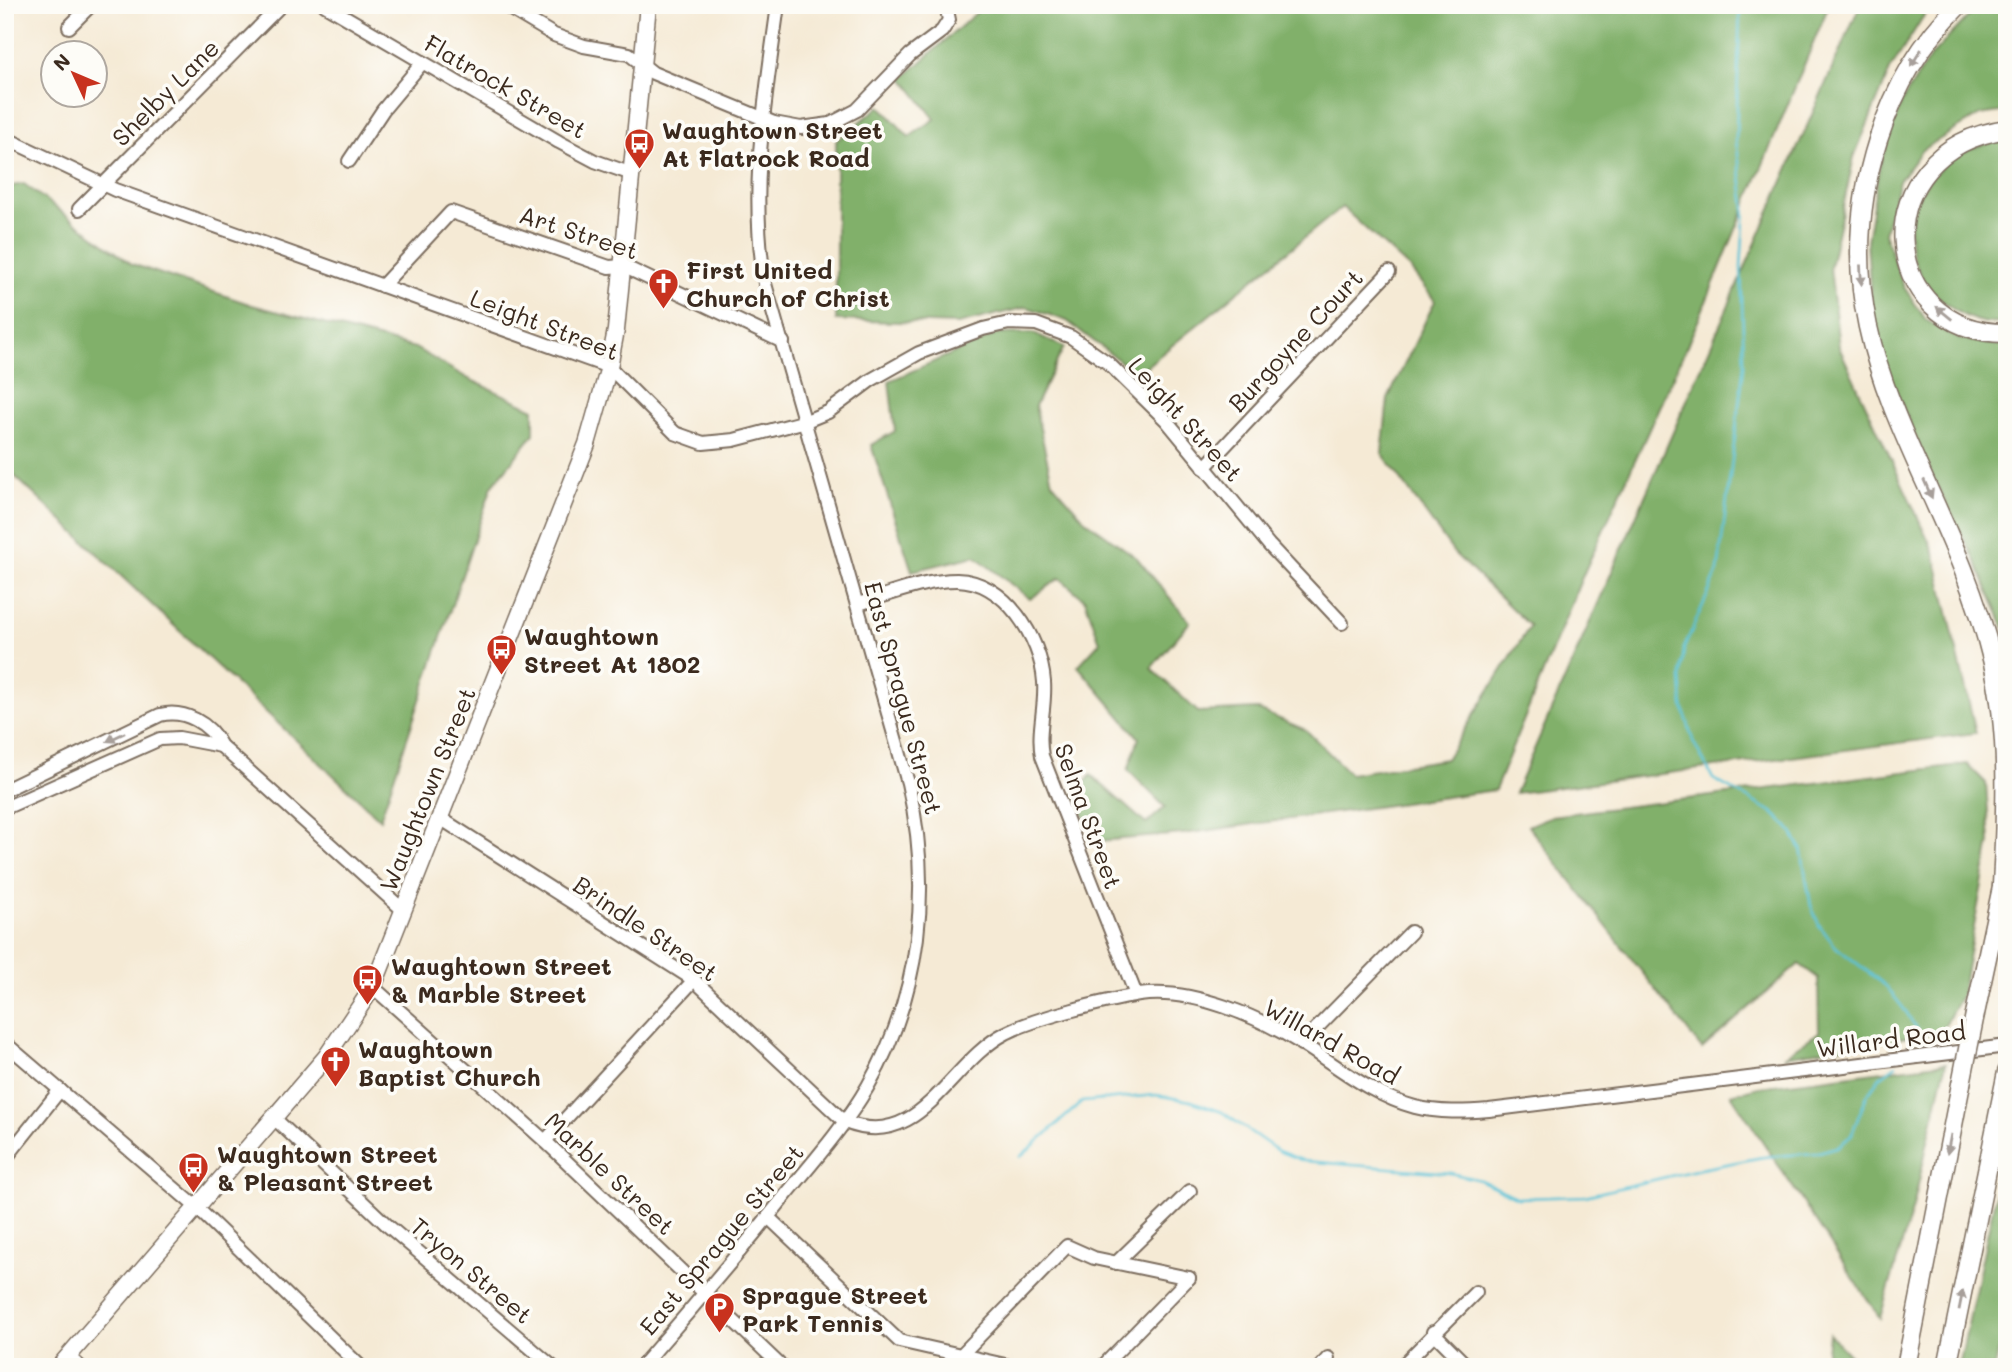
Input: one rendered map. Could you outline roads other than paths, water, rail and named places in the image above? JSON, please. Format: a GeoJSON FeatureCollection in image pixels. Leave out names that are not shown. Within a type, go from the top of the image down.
{"type":"FeatureCollection","features":[{"type":"Feature","properties":{"kind":"highway"},"geometry":{"type":"LineString","coordinates":[[1959,5],[1921,51],[1883,124],[1867,184],[1860,270],[1867,328],[1881,381],[1965,573],[1992,659],[2005,747],[2002,885]]}},
{"type":"Feature","properties":{"kind":"highway"},"geometry":{"type":"LineString","coordinates":[[2007,129],[1963,142],[1924,171],[1911,194],[1903,234],[1911,271],[1937,308],[1965,327],[2007,333]]}},
{"type":"Feature","properties":{"kind":"highway"},"geometry":{"type":"LineString","coordinates":[[1906,1367],[1975,1014],[2007,867]]}},
{"type":"Feature","properties":{"kind":"highway"},"geometry":{"type":"LineString","coordinates":[[1947,1367],[2006,1075]]}},
{"type":"Feature","properties":{"kind":"main road","name":"Waughtown Street"},"geometry":{"type":"LineString","coordinates":[[69,1363],[195,1206],[326,1057],[373,987],[587,444],[609,367],[623,266],[648,5]]}},
{"type":"Feature","properties":{"kind":"street"},"geometry":{"type":"LineString","coordinates":[[69,27],[91,5]]}},
{"type":"Feature","properties":{"kind":"street","name":"Shelby Lane"},"geometry":{"type":"LineString","coordinates":[[79,209],[281,5]]}},
{"type":"Feature","properties":{"kind":"street","name":"Flatrock Street"},"geometry":{"type":"LineString","coordinates":[[325,5],[559,142],[632,174]]}},
{"type":"Feature","properties":{"kind":"street"},"geometry":{"type":"LineString","coordinates":[[504,5],[554,35],[584,46],[629,54],[653,73],[763,118],[801,128],[823,126],[848,116],[867,102],[910,55],[942,31],[949,20],[946,5]]}},
{"type":"Feature","properties":{"kind":"street","name":"East Sprague Street"},"geometry":{"type":"LineString","coordinates":[[641,1367],[845,1122],[868,1086],[900,1016],[916,951],[922,895],[916,815],[765,284],[756,218],[763,118],[778,5]]}},
{"type":"Feature","properties":{"kind":"street"},"geometry":{"type":"LineString","coordinates":[[349,161],[383,110],[423,62]]}},
{"type":"Feature","properties":{"kind":"street","name":"Leight Street"},"geometry":{"type":"LineString","coordinates":[[5,138],[102,184],[609,367],[675,433],[703,443],[734,440],[806,421],[828,412],[871,380],[919,353],[996,326],[1009,323],[1036,324],[1071,337],[1108,363],[1166,420],[1298,578],[1342,623]]}},
{"type":"Feature","properties":{"kind":"street","name":"Art Street"},"geometry":{"type":"LineString","coordinates":[[382,286],[451,212],[609,267],[623,266],[783,342]]}},
{"type":"Feature","properties":{"kind":"street","name":"Burgoyne Court"},"geometry":{"type":"LineString","coordinates":[[1204,468],[1389,272]]}},
{"type":"Feature","properties":{"kind":"street","name":"Selma Street"},"geometry":{"type":"LineString","coordinates":[[858,604],[956,580],[974,583],[990,591],[1025,626],[1042,663],[1042,756],[1136,995]]}},
{"type":"Feature","properties":{"kind":"street"},"geometry":{"type":"LineString","coordinates":[[179,713],[179,738]]}},
{"type":"Feature","properties":{"kind":"street"},"geometry":{"type":"LineString","coordinates":[[5,790],[160,715],[179,713],[192,717],[218,739],[221,746],[403,909]]}},
{"type":"Feature","properties":{"kind":"street"},"geometry":{"type":"LineString","coordinates":[[5,808],[160,739],[179,738],[221,746]]}},
{"type":"Feature","properties":{"kind":"street","name":"Brindle Street"},"geometry":{"type":"LineString","coordinates":[[440,818],[694,980],[845,1122]]}},
{"type":"Feature","properties":{"kind":"street"},"geometry":{"type":"LineString","coordinates":[[1301,1044],[1411,932]]}},
{"type":"Feature","properties":{"kind":"street"},"geometry":{"type":"LineString","coordinates":[[545,1141],[694,980]]}},
{"type":"Feature","properties":{"kind":"street","name":"Marble Street"},"geometry":{"type":"LineString","coordinates":[[373,987],[545,1141],[782,1367]]}},
{"type":"Feature","properties":{"kind":"street","name":"Willard Road"},"geometry":{"type":"LineString","coordinates":[[845,1122],[878,1130],[904,1121],[929,1104],[981,1051],[1007,1032],[1136,995],[1162,993],[1202,999],[1301,1044],[1351,1078],[1394,1100],[1441,1112],[1464,1112],[2007,1046]]}},
{"type":"Feature","properties":{"kind":"street"},"geometry":{"type":"LineString","coordinates":[[5,1043],[195,1206],[361,1367]]}},
{"type":"Feature","properties":{"kind":"street"},"geometry":{"type":"LineString","coordinates":[[5,1159],[61,1090]]}},
{"type":"Feature","properties":{"kind":"street","name":"Tryon Street"},"geometry":{"type":"LineString","coordinates":[[274,1118],[387,1225],[553,1367]]}},
{"type":"Feature","properties":{"kind":"street"},"geometry":{"type":"LineString","coordinates":[[1116,1263],[1190,1191]]}},
{"type":"Feature","properties":{"kind":"street"},"geometry":{"type":"LineString","coordinates":[[768,1217],[899,1341],[1014,1367]]}},
{"type":"Feature","properties":{"kind":"street"},"geometry":{"type":"LineString","coordinates":[[961,1355],[1067,1246],[1094,1258],[1189,1278],[1102,1367]]}},
{"type":"Feature","properties":{"kind":"street"},"geometry":{"type":"LineString","coordinates":[[1401,1367],[1433,1332],[1476,1292]]}},
{"type":"Feature","properties":{"kind":"street"},"geometry":{"type":"LineString","coordinates":[[1433,1332],[1468,1367]]}},
{"type":"Feature","properties":{"kind":"waterway"},"geometry":{"type":"LineString","coordinates":[[1740,5],[1736,140],[1745,206],[1741,267],[1744,365],[1718,571],[1684,648],[1681,677],[1683,706],[1693,741],[1713,779],[1772,812],[1789,828],[1801,848],[1811,906],[1819,925],[1836,947],[1886,986],[1907,1013],[1929,1052]]}},
{"type":"Feature","properties":{"kind":"waterway"},"geometry":{"type":"LineString","coordinates":[[1020,1157],[1082,1102],[1156,1095],[1191,1101],[1222,1112],[1278,1151],[1304,1161],[1450,1173],[1480,1180],[1518,1198],[1585,1196],[1700,1169],[1763,1157],[1815,1153],[1837,1147],[1851,1136],[1867,1095],[1880,1077],[1896,1065]]}},
{"type":"Feature","properties":{"kind":"place","name":"Waughtown Street At Flatrock Road"},"geometry":{"type":"Point","coordinates":[639,170]}},
{"type":"Feature","properties":{"kind":"place","name":"First United Church of Christ"},"geometry":{"type":"Point","coordinates":[663,310]}},
{"type":"Feature","properties":{"kind":"place","name":"Waughtown Street At 1802"},"geometry":{"type":"Point","coordinates":[501,676]}},
{"type":"Feature","properties":{"kind":"place","name":"Waughtown Street & Marble Street"},"geometry":{"type":"Point","coordinates":[368,1006]}},
{"type":"Feature","properties":{"kind":"place","name":"Waughtown Baptist Church"},"geometry":{"type":"Point","coordinates":[335,1089]}},
{"type":"Feature","properties":{"kind":"place","name":"Waughtown Street & Pleasant Street"},"geometry":{"type":"Point","coordinates":[194,1194]}},
{"type":"Feature","properties":{"kind":"place","name":"Sprague Street Park Tennis"},"geometry":{"type":"Point","coordinates":[719,1335]}}]}
